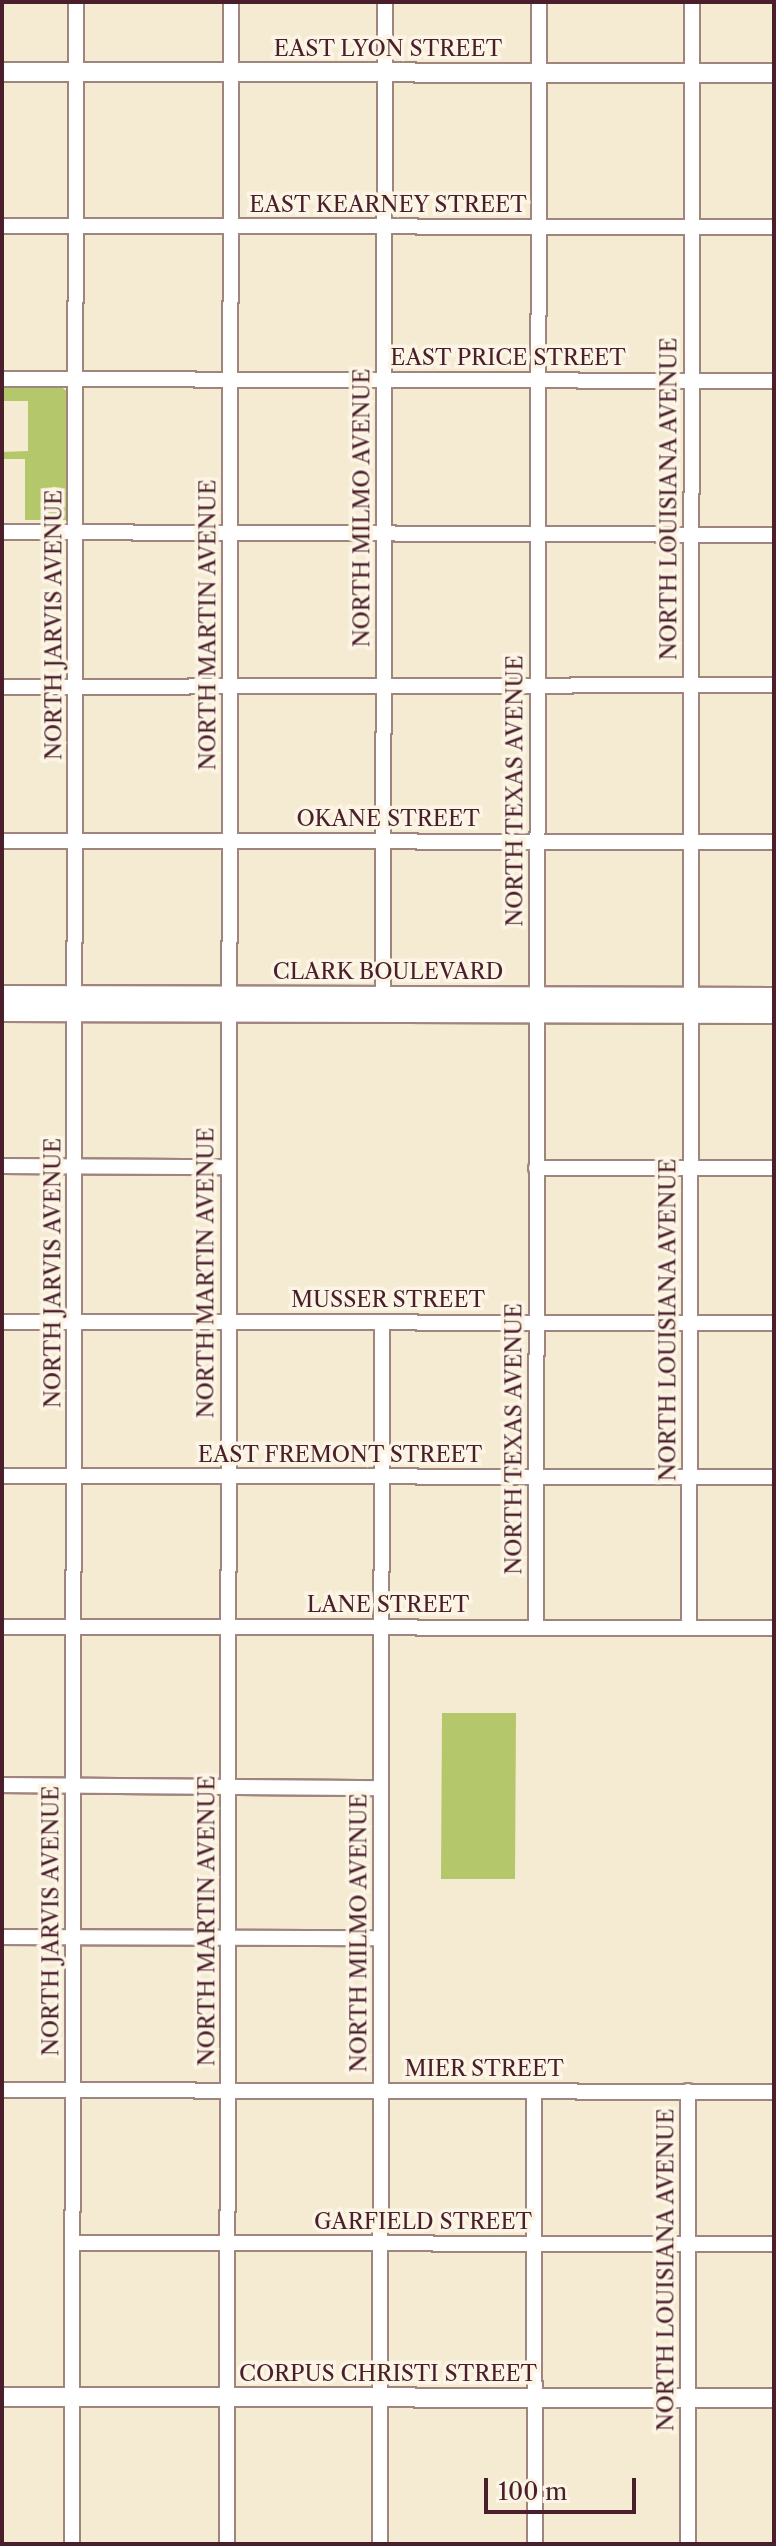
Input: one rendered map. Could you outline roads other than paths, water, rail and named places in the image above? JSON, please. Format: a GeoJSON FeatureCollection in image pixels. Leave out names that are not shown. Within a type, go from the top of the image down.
{"type":"FeatureCollection","features":[{"type":"Feature","properties":{"kind":"main road","name":"EAST LYON STREET"},"geometry":{"type":"LineString","coordinates":[[2,72],[774,73]]}},
{"type":"Feature","properties":{"kind":"main road","name":"CLARK BOULEVARD"},"geometry":{"type":"LineString","coordinates":[[2,995],[75,1004]]}},
{"type":"Feature","properties":{"kind":"main road","name":"CLARK BOULEVARD"},"geometry":{"type":"LineString","coordinates":[[2,1012],[75,1004],[691,1005],[774,997]]}},
{"type":"Feature","properties":{"kind":"main road","name":"CLARK BOULEVARD"},"geometry":{"type":"LineString","coordinates":[[691,1005],[774,1014]]}},
{"type":"Feature","properties":{"kind":"main road","name":"CORPUS CHRISTI STREET"},"geometry":{"type":"LineString","coordinates":[[2,2397],[774,2398]]}},
{"type":"Feature","properties":{"kind":"street","name":"NORTH JARVIS AVENUE"},"geometry":{"type":"LineString","coordinates":[[72,2544],[76,2]]}},
{"type":"Feature","properties":{"kind":"street","name":"NORTH MARTIN AVENUE"},"geometry":{"type":"LineString","coordinates":[[227,2544],[231,2]]}},
{"type":"Feature","properties":{"kind":"street","name":"NORTH MILMO AVENUE"},"geometry":{"type":"LineString","coordinates":[[383,1004],[385,2]]}},
{"type":"Feature","properties":{"kind":"street","name":"NORTH TEXAS AVENUE"},"geometry":{"type":"LineString","coordinates":[[536,1627],[539,2]]}},
{"type":"Feature","properties":{"kind":"street","name":"NORTH LOUISIANA AVENUE"},"geometry":{"type":"LineString","coordinates":[[689,1627],[692,2]]}},
{"type":"Feature","properties":{"kind":"street","name":"EAST KEARNEY STREET"},"geometry":{"type":"LineString","coordinates":[[2,226],[774,227]]}},
{"type":"Feature","properties":{"kind":"street","name":"EAST PRICE STREET"},"geometry":{"type":"LineString","coordinates":[[2,379],[774,381]]}},
{"type":"Feature","properties":{"kind":"street"},"geometry":{"type":"LineString","coordinates":[[2,532],[774,535]]}},
{"type":"Feature","properties":{"kind":"street"},"geometry":{"type":"LineString","coordinates":[[2,687],[774,685]]}},
{"type":"Feature","properties":{"kind":"street","name":"OKANE STREET"},"geometry":{"type":"LineString","coordinates":[[2,841],[774,842]]}},
{"type":"Feature","properties":{"kind":"street"},"geometry":{"type":"LineString","coordinates":[[2,1166],[229,1167]]}},
{"type":"Feature","properties":{"kind":"street"},"geometry":{"type":"LineString","coordinates":[[536,1168],[774,1168]]}},
{"type":"Feature","properties":{"kind":"street","name":"MUSSER STREET"},"geometry":{"type":"LineString","coordinates":[[2,1322],[774,1323]]}},
{"type":"Feature","properties":{"kind":"street","name":"NORTH MILMO AVENUE"},"geometry":{"type":"LineString","coordinates":[[380,2544],[382,1322]]}},
{"type":"Feature","properties":{"kind":"street","name":"EAST FREMONT STREET"},"geometry":{"type":"LineString","coordinates":[[2,1476],[774,1477]]}},
{"type":"Feature","properties":{"kind":"street","name":"LANE STREET"},"geometry":{"type":"LineString","coordinates":[[2,1627],[774,1628]]}},
{"type":"Feature","properties":{"kind":"street"},"geometry":{"type":"LineString","coordinates":[[2,1785],[74,1788],[381,1788]]}},
{"type":"Feature","properties":{"kind":"street"},"geometry":{"type":"LineString","coordinates":[[2,1937],[381,1938]]}},
{"type":"Feature","properties":{"kind":"street","name":"MIER STREET"},"geometry":{"type":"LineString","coordinates":[[2,2090],[774,2092]]}},
{"type":"Feature","properties":{"kind":"street","name":"NORTH LOUISIANA AVENUE"},"geometry":{"type":"LineString","coordinates":[[688,2091],[688,2544]]}},
{"type":"Feature","properties":{"kind":"street"},"geometry":{"type":"LineString","coordinates":[[534,2092],[535,2544]]}},
{"type":"Feature","properties":{"kind":"street","name":"GARFIELD STREET"},"geometry":{"type":"LineString","coordinates":[[73,2243],[774,2244]]}}]}
